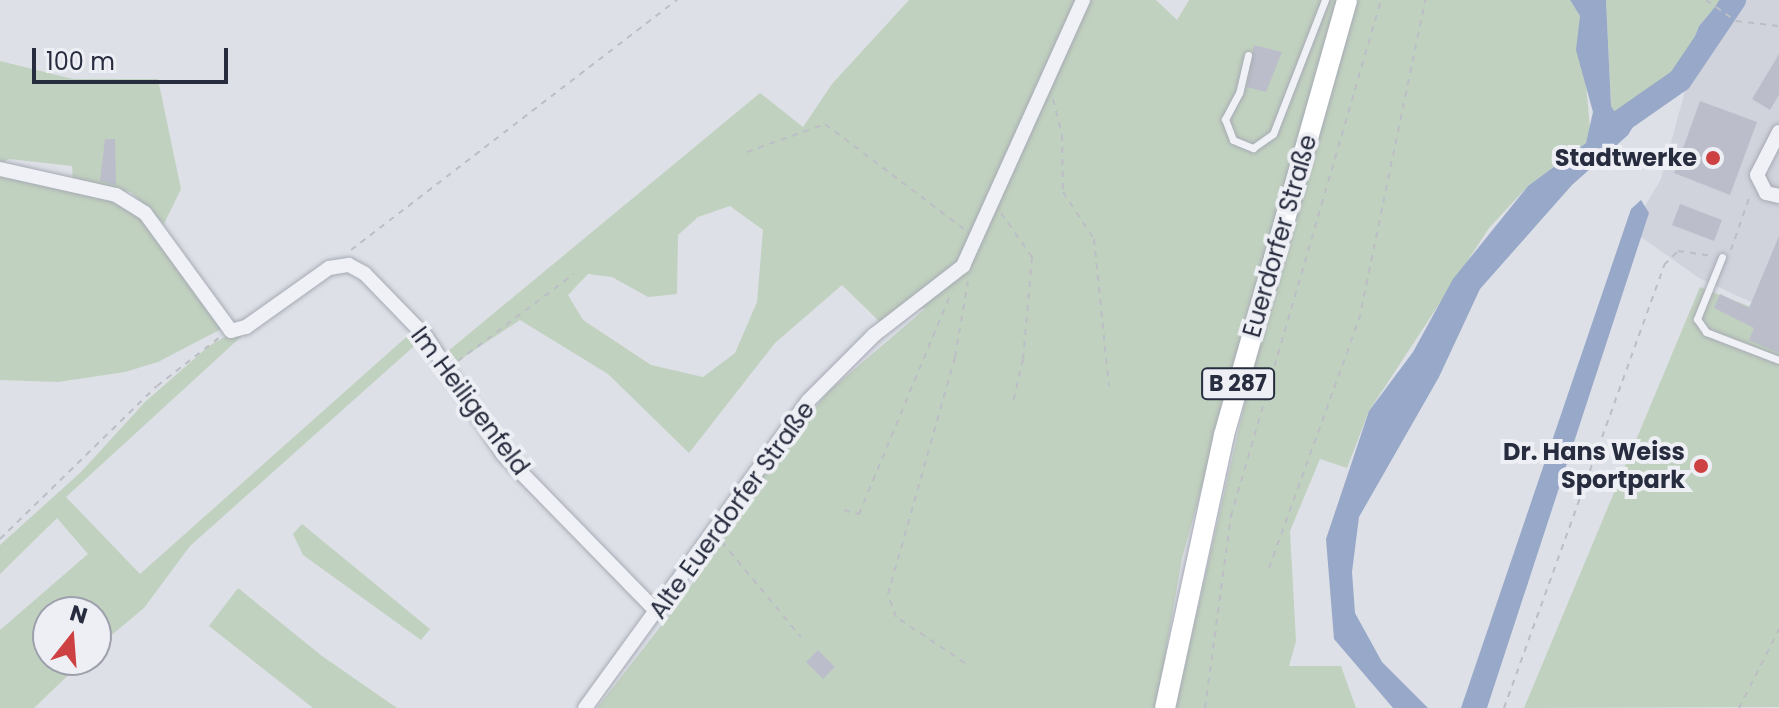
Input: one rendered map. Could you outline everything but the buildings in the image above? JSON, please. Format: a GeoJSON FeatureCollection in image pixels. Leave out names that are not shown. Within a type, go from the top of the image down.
{"type":"FeatureCollection","features":[{"type":"Feature","properties":{"kind":"main road","name":"Euerdorfer Straße"},"geometry":{"type":"LineString","coordinates":[[1165,708],[1224,435],[1347,0]]}},
{"type":"Feature","properties":{"kind":"street","name":"Alte Euerdorfer Straße"},"geometry":{"type":"LineString","coordinates":[[585,708],[658,613],[775,442],[839,367],[963,266],[1083,0]]}},
{"type":"Feature","properties":{"kind":"street"},"geometry":{"type":"LineString","coordinates":[[1779,132],[1757,175],[1766,193],[1779,196]]}},
{"type":"Feature","properties":{"kind":"street"},"geometry":{"type":"LineString","coordinates":[[0,169],[116,195],[145,213],[231,331],[246,327],[329,268]]}},
{"type":"Feature","properties":{"kind":"street","name":"Im Heiligenfeld"},"geometry":{"type":"LineString","coordinates":[[329,268],[349,265],[365,274],[426,337],[503,454],[658,613]]}},
{"type":"Feature","properties":{"kind":"lane"},"geometry":{"type":"LineString","coordinates":[[1248,55],[1239,93],[1225,119],[1233,140],[1253,148],[1273,134],[1325,0]]}},
{"type":"Feature","properties":{"kind":"lane"},"geometry":{"type":"LineString","coordinates":[[1722,257],[1697,319],[1706,332],[1779,360]]}},
{"type":"Feature","properties":{"kind":"path"},"geometry":{"type":"LineString","coordinates":[[329,268],[677,0]]}},
{"type":"Feature","properties":{"kind":"path"},"geometry":{"type":"LineString","coordinates":[[1205,708],[1231,516],[1381,0]]}},
{"type":"Feature","properties":{"kind":"path"},"geometry":{"type":"LineString","coordinates":[[1269,568],[1359,320],[1425,0]]}},
{"type":"Feature","properties":{"kind":"path"},"geometry":{"type":"LineString","coordinates":[[1707,1],[1736,21],[1779,26]]}},
{"type":"Feature","properties":{"kind":"path"},"geometry":{"type":"LineString","coordinates":[[1041,93],[1054,100],[1062,135],[1063,192],[1094,239],[1109,386]]}},
{"type":"Feature","properties":{"kind":"path"},"geometry":{"type":"LineString","coordinates":[[747,152],[760,142],[825,124],[976,238]]}},
{"type":"Feature","properties":{"kind":"path"},"geometry":{"type":"LineString","coordinates":[[1504,708],[1664,265],[1678,251],[1722,257],[1734,243],[1757,175]]}},
{"type":"Feature","properties":{"kind":"path"},"geometry":{"type":"LineString","coordinates":[[991,205],[1013,222],[1032,257],[1023,359],[1013,402]]}},
{"type":"Feature","properties":{"kind":"path"},"geometry":{"type":"LineString","coordinates":[[844,510],[859,514],[963,266]]}},
{"type":"Feature","properties":{"kind":"path"},"geometry":{"type":"LineString","coordinates":[[963,266],[968,279],[955,357],[888,594],[896,617],[965,663]]}},
{"type":"Feature","properties":{"kind":"path"},"geometry":{"type":"LineString","coordinates":[[447,369],[574,274]]}},
{"type":"Feature","properties":{"kind":"path"},"geometry":{"type":"LineString","coordinates":[[0,539],[157,386],[231,331]]}},
{"type":"Feature","properties":{"kind":"path"},"geometry":{"type":"LineString","coordinates":[[713,533],[801,637]]}},
{"type":"Feature","properties":{"kind":"path"},"geometry":{"type":"LineString","coordinates":[[1739,708],[1779,629]]}},
{"type":"Feature","properties":{"kind":"shaded area"},"geometry":{"type":"Polygon","coordinates":[[[1747,0],[1779,0],[1779,315],[1699,278],[1631,230],[1661,179],[1685,91],[1747,0]]]}},
{"type":"Feature","properties":{"kind":"green space"},"geometry":{"type":"Polygon","coordinates":[[[909,0],[1156,0],[1177,20],[1189,0],[1338,0],[1182,558],[1156,708],[597,708],[685,595],[776,454],[829,391],[926,308],[880,322],[842,285],[775,343],[689,453],[608,374],[520,320],[455,363],[447,352],[760,93],[803,127],[832,84],[909,0]],[[730,206],[698,217],[678,235],[677,294],[648,297],[612,277],[588,274],[568,295],[583,320],[651,365],[703,377],[735,353],[757,302],[763,230],[730,206]]]}},
{"type":"Feature","properties":{"kind":"green space"},"geometry":{"type":"Polygon","coordinates":[[[1357,0],[1570,0],[1580,16],[1590,129],[1586,143],[1528,186],[1489,228],[1369,411],[1347,468],[1320,459],[1290,531],[1296,641],[1289,666],[1341,666],[1356,708],[1175,708],[1268,302],[1357,0]]]}},
{"type":"Feature","properties":{"kind":"green space"},"geometry":{"type":"Polygon","coordinates":[[[1606,0],[1721,0],[1699,26],[1681,72],[1619,118],[1611,106],[1606,0]]]}},
{"type":"Feature","properties":{"kind":"green space"},"geometry":{"type":"Polygon","coordinates":[[[0,61],[73,79],[158,79],[181,189],[164,224],[131,192],[73,183],[72,166],[9,159],[0,164],[0,61]]]}},
{"type":"Feature","properties":{"kind":"green space"},"geometry":{"type":"Polygon","coordinates":[[[0,176],[115,200],[150,223],[223,328],[158,362],[125,372],[58,382],[0,380],[0,176]]]}},
{"type":"Feature","properties":{"kind":"green space","name":"Dr. Hans Weiss Sportpark"},"geometry":{"type":"Polygon","coordinates":[[[1700,287],[1779,318],[1779,707],[1524,708],[1700,287]]]}},
{"type":"Feature","properties":{"kind":"green space"},"geometry":{"type":"Polygon","coordinates":[[[413,331],[422,339],[190,546],[144,608],[112,635],[112,596],[39,596],[88,554],[57,518],[0,574],[0,545],[81,472],[145,402],[209,346],[230,334],[244,334],[66,497],[140,574],[413,331]]]}},
{"type":"Feature","properties":{"kind":"green space"},"geometry":{"type":"Polygon","coordinates":[[[302,524],[430,629],[421,640],[303,555],[293,534],[302,524]]]}},
{"type":"Feature","properties":{"kind":"green space"},"geometry":{"type":"Polygon","coordinates":[[[238,588],[322,656],[397,708],[313,708],[209,626],[238,588]]]}},
{"type":"Feature","properties":{"kind":"green space"},"geometry":{"type":"Polygon","coordinates":[[[32,602],[32,676],[67,676],[34,708],[0,708],[0,630],[32,602]]]}},
{"type":"Feature","properties":{"kind":"water"},"geometry":{"type":"Polygon","coordinates":[[[1570,0],[1606,0],[1611,106],[1619,118],[1643,110],[1628,135],[1572,185],[1480,289],[1439,377],[1359,517],[1352,572],[1355,613],[1382,662],[1428,708],[1393,708],[1334,639],[1326,539],[1369,411],[1413,352],[1453,279],[1528,186],[1586,143],[1593,112],[1576,50],[1580,16],[1570,0]]]}},
{"type":"Feature","properties":{"kind":"water"},"geometry":{"type":"Polygon","coordinates":[[[1721,0],[1744,0],[1689,78],[1681,72],[1699,26],[1721,0]]]}},
{"type":"Feature","properties":{"kind":"water"},"geometry":{"type":"Polygon","coordinates":[[[1641,200],[1649,213],[1487,708],[1461,708],[1631,209],[1641,200]]]}},
{"type":"Feature","properties":{"kind":"waterway"},"geometry":{"type":"LineString","coordinates":[[1614,126],[1680,80],[1734,0]]}},
{"type":"Feature","properties":{"kind":"place","name":"Stadtwerke"},"geometry":{"type":"Point","coordinates":[1713,158]}},
{"type":"Feature","properties":{"kind":"place","name":"Dr. Hans Weiss Sportpark"},"geometry":{"type":"Point","coordinates":[1701,466]}}]}
